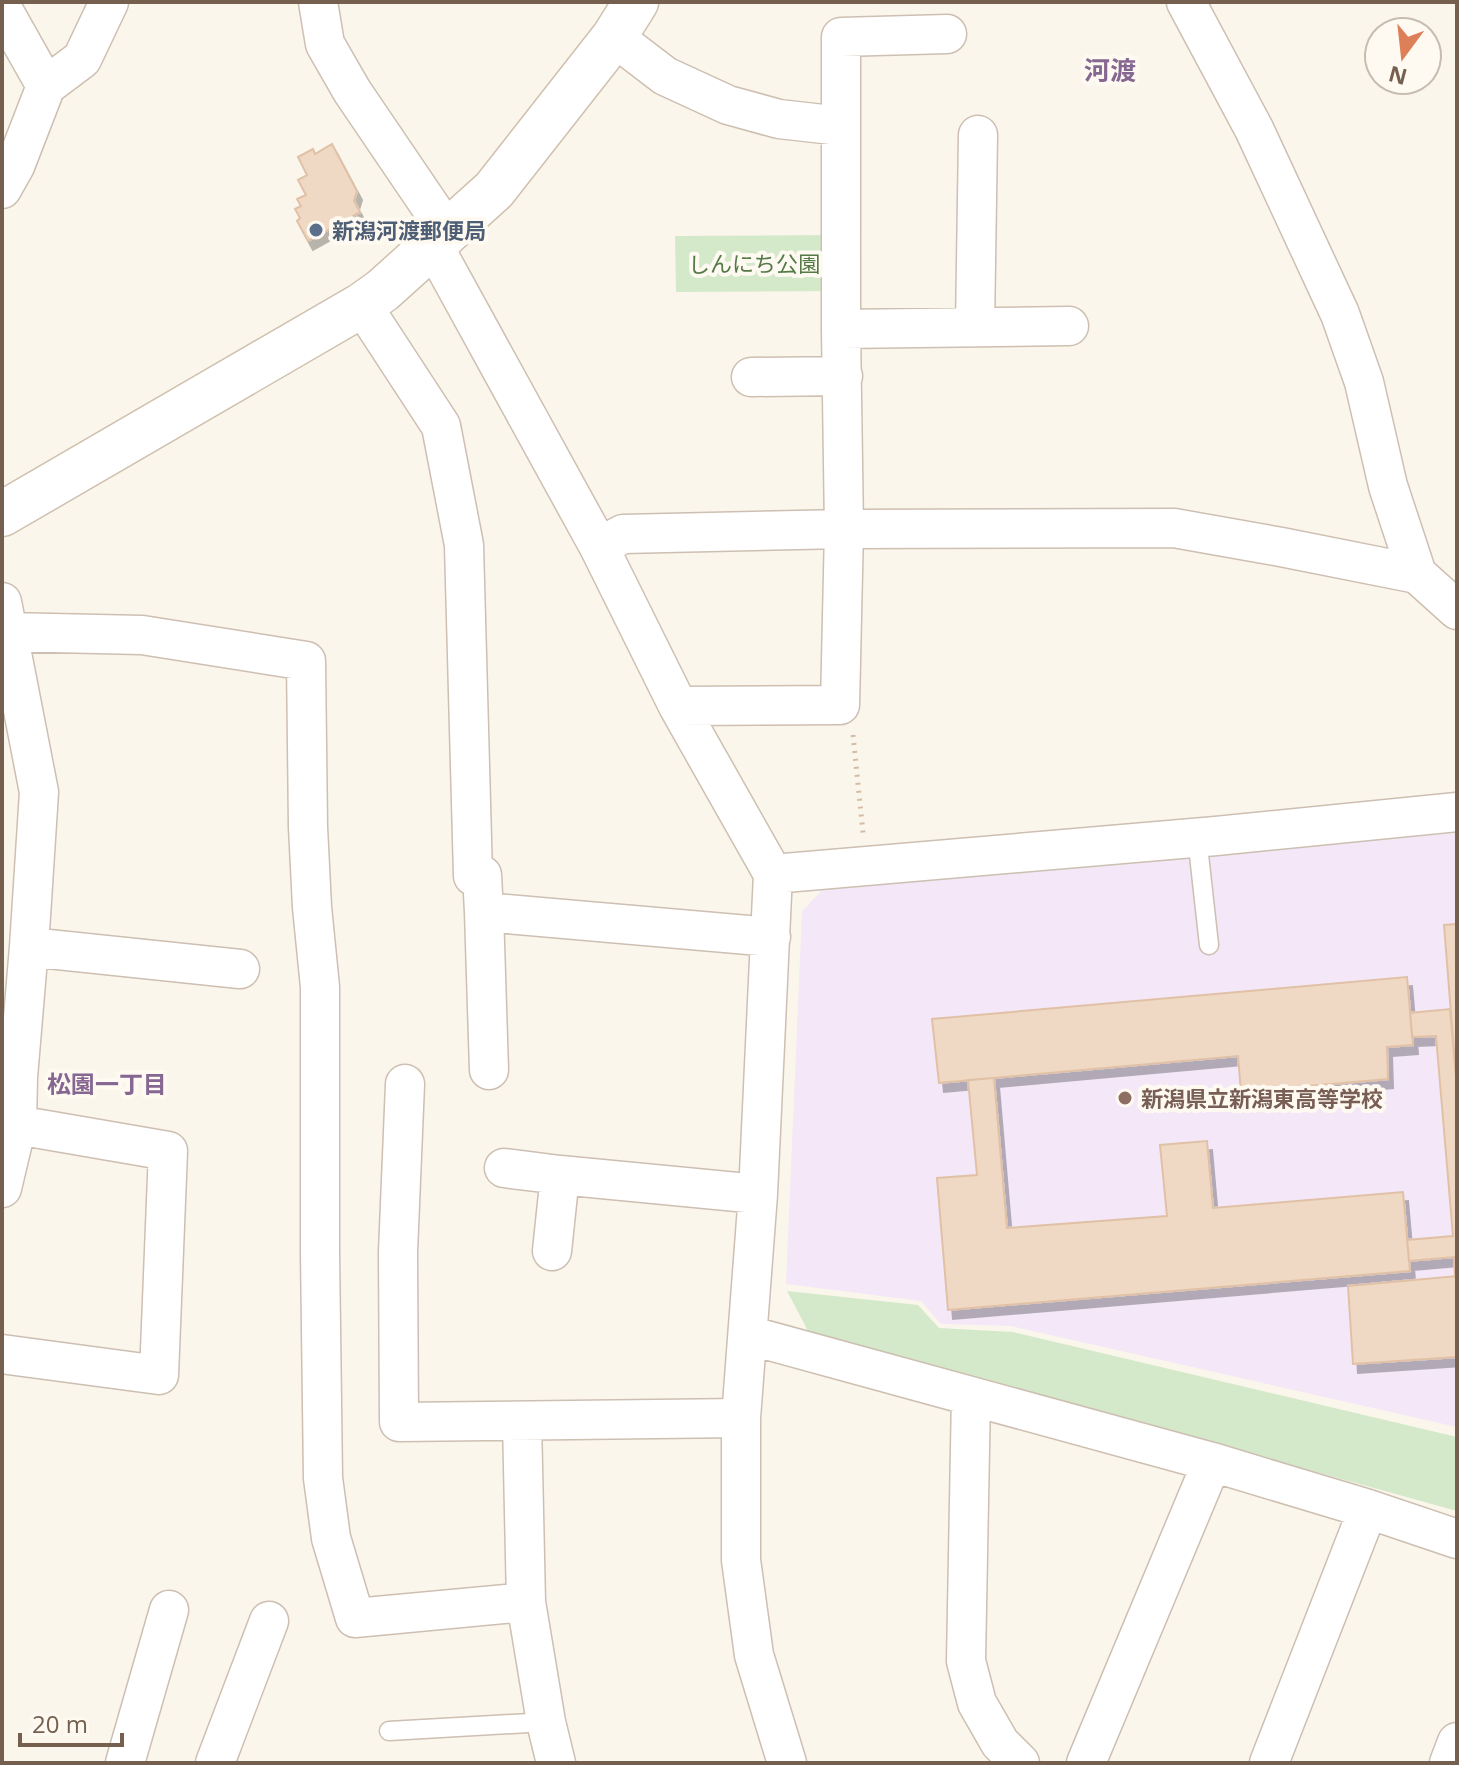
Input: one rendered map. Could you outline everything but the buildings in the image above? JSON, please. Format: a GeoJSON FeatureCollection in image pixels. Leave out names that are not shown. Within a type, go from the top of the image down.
{"type":"FeatureCollection","features":[{"type":"Feature","properties":{"kind":"street"},"geometry":{"type":"LineString","coordinates":[[2,189],[15,166],[46,86],[82,59],[109,2]]}},
{"type":"Feature","properties":{"kind":"street"},"geometry":{"type":"LineString","coordinates":[[318,2],[325,44],[440,238],[678,706],[773,874],[758,1194],[741,1418],[741,1560],[754,1655],[787,1763]]}},
{"type":"Feature","properties":{"kind":"street"},"geometry":{"type":"LineString","coordinates":[[1186,2],[1254,129],[1340,314],[1364,382],[1388,486],[1417,574],[1457,610]]}},
{"type":"Feature","properties":{"kind":"street"},"geometry":{"type":"LineString","coordinates":[[2,8],[12,39],[46,86]]}},
{"type":"Feature","properties":{"kind":"street"},"geometry":{"type":"LineString","coordinates":[[2,514],[383,290],[494,190],[625,19],[665,76],[728,105],[779,119],[841,126]]}},
{"type":"Feature","properties":{"kind":"street"},"geometry":{"type":"LineString","coordinates":[[678,706],[840,705],[844,529],[841,37],[947,34]]}},
{"type":"Feature","properties":{"kind":"street"},"geometry":{"type":"LineString","coordinates":[[975,327],[978,135]]}},
{"type":"Feature","properties":{"kind":"street"},"geometry":{"type":"LineString","coordinates":[[362,305],[441,426],[464,545],[473,876],[482,875],[489,1070]]}},
{"type":"Feature","properties":{"kind":"street"},"geometry":{"type":"LineString","coordinates":[[841,329],[1069,326]]}},
{"type":"Feature","properties":{"kind":"street"},"geometry":{"type":"LineString","coordinates":[[751,377],[843,376]]}},
{"type":"Feature","properties":{"kind":"street"},"geometry":{"type":"LineString","coordinates":[[599,547],[623,534],[844,529],[1174,528],[1417,574]]}},
{"type":"Feature","properties":{"kind":"street"},"geometry":{"type":"LineString","coordinates":[[2,1188],[17,1125],[10,1076],[29,947],[39,792],[5,617],[306,661],[309,843],[320,987],[323,1478],[331,1538],[355,1618],[526,1602]]}},
{"type":"Feature","properties":{"kind":"street"},"geometry":{"type":"LineString","coordinates":[[773,874],[1457,812]]}},
{"type":"Feature","properties":{"kind":"street"},"geometry":{"type":"LineString","coordinates":[[484,912],[771,937]]}},
{"type":"Feature","properties":{"kind":"street"},"geometry":{"type":"LineString","coordinates":[[29,947],[240,969]]}},
{"type":"Feature","properties":{"kind":"street"},"geometry":{"type":"LineString","coordinates":[[405,1084],[398,1252],[399,1422],[741,1418]]}},
{"type":"Feature","properties":{"kind":"street"},"geometry":{"type":"LineString","coordinates":[[2,1354],[159,1375],[168,1151],[17,1125]]}},
{"type":"Feature","properties":{"kind":"street"},"geometry":{"type":"LineString","coordinates":[[504,1168],[758,1194]]}},
{"type":"Feature","properties":{"kind":"street"},"geometry":{"type":"LineString","coordinates":[[552,1251],[560,1175]]}},
{"type":"Feature","properties":{"kind":"street"},"geometry":{"type":"LineString","coordinates":[[748,1335],[1212,1462],[1457,1539]]}},
{"type":"Feature","properties":{"kind":"street"},"geometry":{"type":"LineString","coordinates":[[971,1396],[966,1661],[977,1703],[1000,1743],[1020,1763]]}},
{"type":"Feature","properties":{"kind":"street"},"geometry":{"type":"LineString","coordinates":[[522,1421],[526,1602],[556,1763]]}},
{"type":"Feature","properties":{"kind":"street"},"geometry":{"type":"LineString","coordinates":[[1086,1763],[1212,1462]]}},
{"type":"Feature","properties":{"kind":"street"},"geometry":{"type":"LineString","coordinates":[[1269,1763],[1368,1509]]}},
{"type":"Feature","properties":{"kind":"street"},"geometry":{"type":"LineString","coordinates":[[125,1763],[169,1610]]}},
{"type":"Feature","properties":{"kind":"street"},"geometry":{"type":"LineString","coordinates":[[215,1763],[269,1621]]}},
{"type":"Feature","properties":{"kind":"street"},"geometry":{"type":"LineString","coordinates":[[1449,1763],[1457,1742]]}},
{"type":"Feature","properties":{"kind":"lane"},"geometry":{"type":"LineString","coordinates":[[1197,837],[1209,945]]}},
{"type":"Feature","properties":{"kind":"lane"},"geometry":{"type":"LineString","coordinates":[[389,1731],[546,1722]]}},
{"type":"Feature","properties":{"kind":"path"},"geometry":{"type":"LineString","coordinates":[[840,705],[851,713],[866,866]]}},
{"type":"Feature","properties":{"kind":"shaded area","name":"新潟県立新潟東高等学校"},"geometry":{"type":"Polygon","coordinates":[[[1457,833],[1457,1427],[1011,1326],[941,1324],[921,1301],[786,1284],[802,911],[828,884],[1457,833]]]}},
{"type":"Feature","properties":{"kind":"green space","name":"しんにち公園"},"geometry":{"type":"Polygon","coordinates":[[[832,235],[832,291],[676,292],[675,236],[832,235]]]}},
{"type":"Feature","properties":{"kind":"green space"},"geometry":{"type":"Polygon","coordinates":[[[787,1291],[918,1305],[939,1328],[1013,1332],[1457,1437],[1457,1511],[808,1331],[787,1291]]]}},
{"type":"Feature","properties":{"kind":"place","name":"新潟河渡郵便局"},"geometry":{"type":"Point","coordinates":[316,230]}},
{"type":"Feature","properties":{"kind":"place","name":"新潟県立新潟東高等学校"},"geometry":{"type":"Point","coordinates":[1125,1098]}},
{"type":"Feature","properties":{"kind":"district","name":"河渡"},"geometry":{"type":"Point","coordinates":[1110,70]}},
{"type":"Feature","properties":{"kind":"district","name":"松園一丁目"},"geometry":{"type":"Point","coordinates":[107,1083]}}]}
